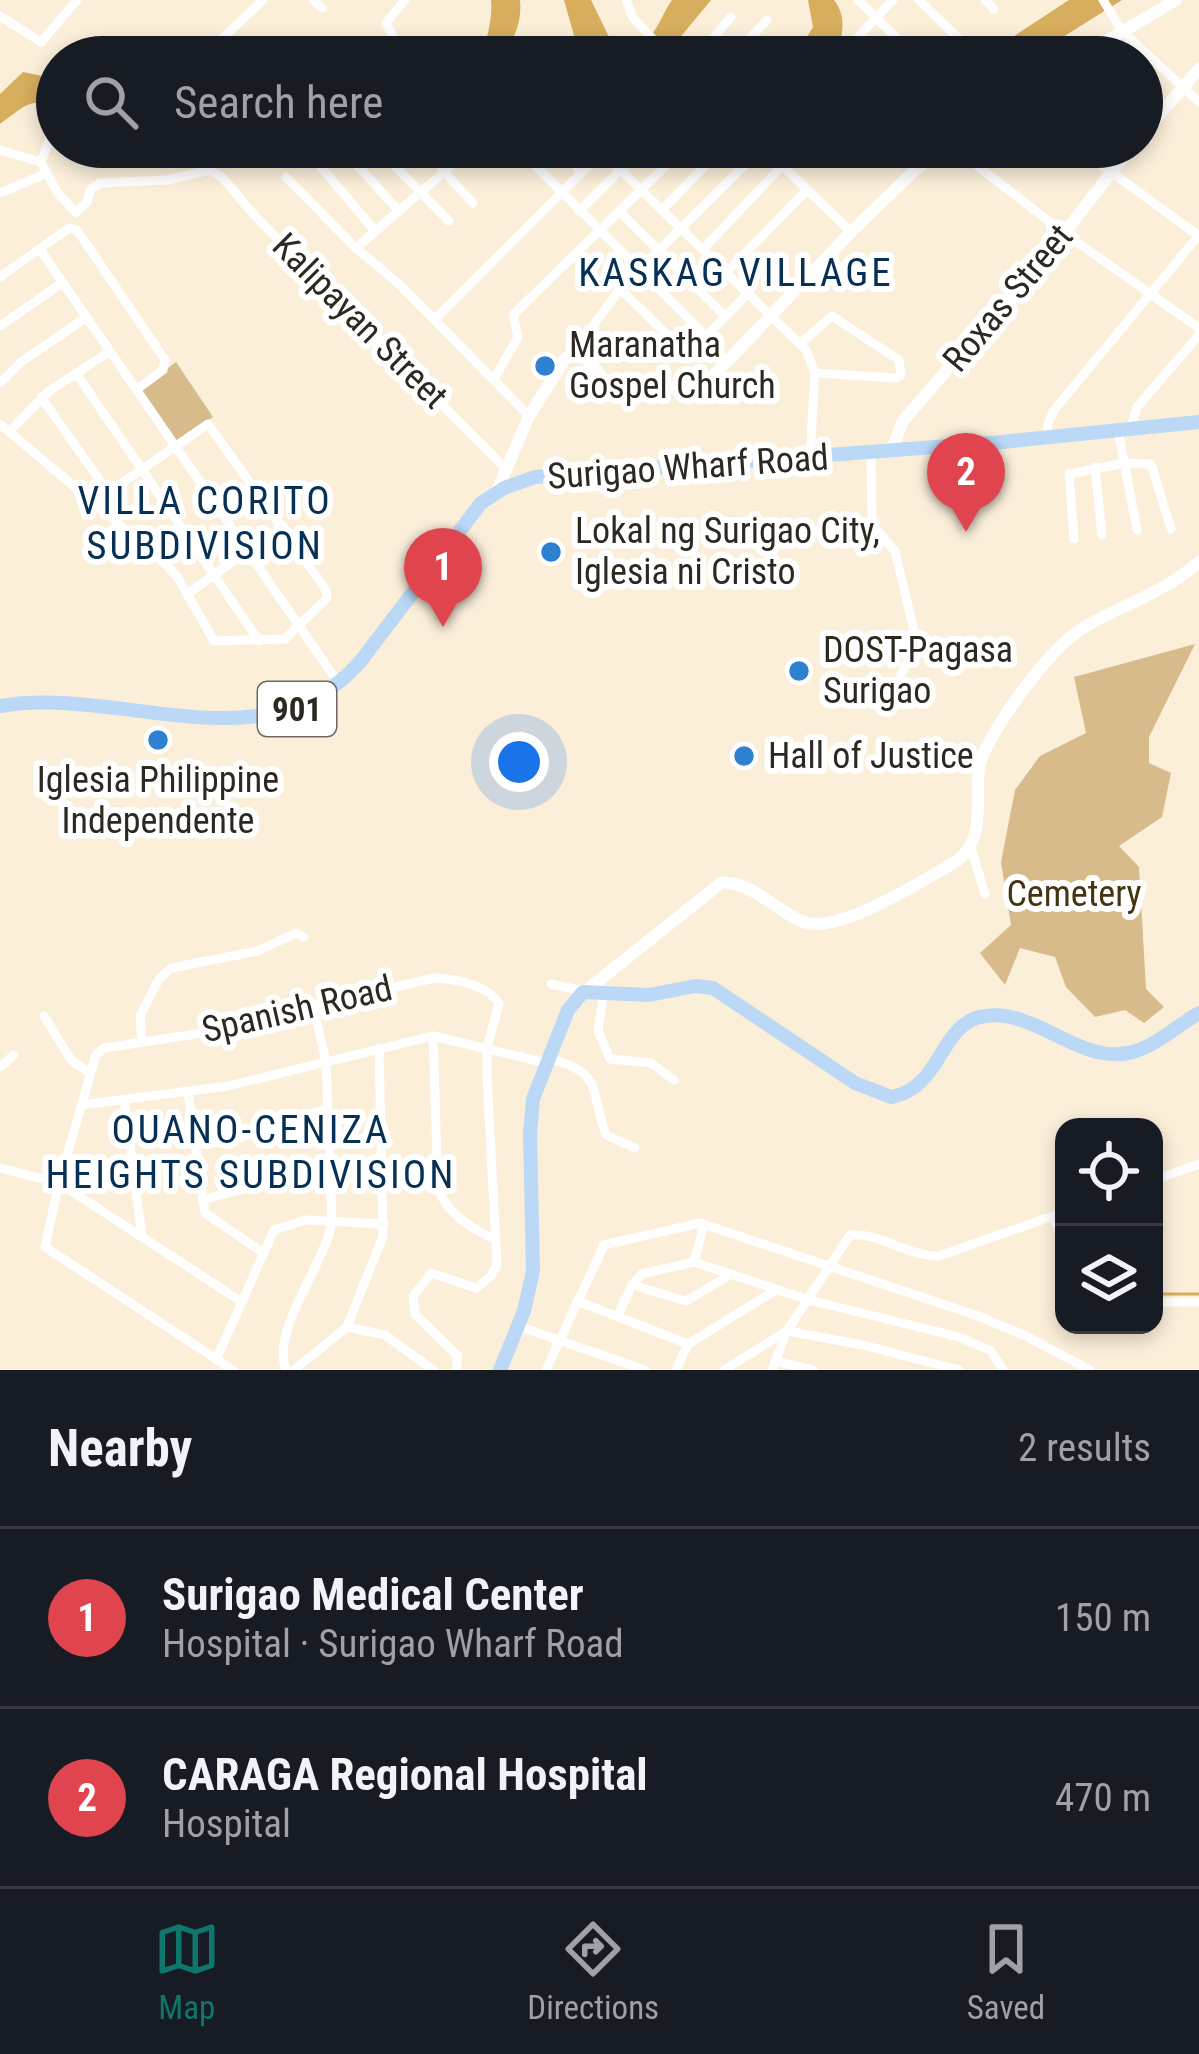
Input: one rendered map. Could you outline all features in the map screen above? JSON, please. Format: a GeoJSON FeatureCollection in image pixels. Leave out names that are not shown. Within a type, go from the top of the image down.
{"type":"FeatureCollection","features":[{"type":"Feature","properties":{"kind":"main road","name":"901"},"geometry":{"type":"LineString","coordinates":[[1047,437],[1199,422]]}},
{"type":"Feature","properties":{"kind":"main road","name":"Surigao Wharf Road"},"geometry":{"type":"LineString","coordinates":[[0,706],[48,702],[257,718],[306,705],[340,684],[360,662],[465,520],[497,491],[522,481],[574,472],[1047,437]]}},
{"type":"Feature","properties":{"kind":"main road"},"geometry":{"type":"LineString","coordinates":[[500,1370],[531,1286],[532,1107],[568,1010],[592,991],[649,995],[695,986],[712,988],[855,1083],[891,1097],[921,1083],[956,1033],[980,1016],[1023,1020],[1078,1045],[1118,1054],[1149,1045],[1199,1013]]}},
{"type":"Feature","properties":{"kind":"street"},"geometry":{"type":"LineString","coordinates":[[46,36],[77,0]]}},
{"type":"Feature","properties":{"kind":"street"},"geometry":{"type":"LineString","coordinates":[[225,36],[263,0]]}},
{"type":"Feature","properties":{"kind":"street"},"geometry":{"type":"LineString","coordinates":[[626,0],[633,18],[649,36]]}},
{"type":"Feature","properties":{"kind":"street"},"geometry":{"type":"LineString","coordinates":[[858,0],[896,36]]}},
{"type":"Feature","properties":{"kind":"street"},"geometry":{"type":"LineString","coordinates":[[859,36],[893,0]]}},
{"type":"Feature","properties":{"kind":"street"},"geometry":{"type":"LineString","coordinates":[[919,0],[956,36]]}},
{"type":"Feature","properties":{"kind":"street"},"geometry":{"type":"LineString","coordinates":[[1114,36],[1177,0]]}},
{"type":"Feature","properties":{"kind":"street"},"geometry":{"type":"LineString","coordinates":[[392,36],[386,23],[397,3]]}},
{"type":"Feature","properties":{"kind":"street"},"geometry":{"type":"LineString","coordinates":[[1106,4],[1127,36]]}},
{"type":"Feature","properties":{"kind":"street"},"geometry":{"type":"LineString","coordinates":[[0,16],[36,39]]}},
{"type":"Feature","properties":{"kind":"street"},"geometry":{"type":"LineString","coordinates":[[715,36],[731,17]]}},
{"type":"Feature","properties":{"kind":"street"},"geometry":{"type":"LineString","coordinates":[[752,36],[767,20]]}},
{"type":"Feature","properties":{"kind":"street"},"geometry":{"type":"LineString","coordinates":[[1163,69],[1199,102]]}},
{"type":"Feature","properties":{"kind":"street"},"geometry":{"type":"LineString","coordinates":[[1163,110],[1199,69]]}},
{"type":"Feature","properties":{"kind":"street"},"geometry":{"type":"LineString","coordinates":[[0,150],[36,161]]}},
{"type":"Feature","properties":{"kind":"street"},"geometry":{"type":"LineString","coordinates":[[0,193],[47,173],[44,168]]}},
{"type":"Feature","properties":{"kind":"street"},"geometry":{"type":"LineString","coordinates":[[321,168],[375,231]]}},
{"type":"Feature","properties":{"kind":"street"},"geometry":{"type":"LineString","coordinates":[[360,168],[398,210]]}},
{"type":"Feature","properties":{"kind":"street"},"geometry":{"type":"LineString","coordinates":[[396,168],[449,221]]}},
{"type":"Feature","properties":{"kind":"street"},"geometry":{"type":"LineString","coordinates":[[356,248],[445,168]]}},
{"type":"Feature","properties":{"kind":"street"},"geometry":{"type":"LineString","coordinates":[[538,168],[706,336]]}},
{"type":"Feature","properties":{"kind":"street"},"geometry":{"type":"LineString","coordinates":[[578,168],[581,171]]}},
{"type":"Feature","properties":{"kind":"street"},"geometry":{"type":"LineString","coordinates":[[435,319],[584,168]]}},
{"type":"Feature","properties":{"kind":"street"},"geometry":{"type":"LineString","coordinates":[[494,379],[518,337],[512,314],[664,168]]}},
{"type":"Feature","properties":{"kind":"street"},"geometry":{"type":"LineString","coordinates":[[662,210],[703,168]]}},
{"type":"Feature","properties":{"kind":"street"},"geometry":{"type":"LineString","coordinates":[[497,491],[552,375],[620,290],[743,168]]}},
{"type":"Feature","properties":{"kind":"street"},"geometry":{"type":"LineString","coordinates":[[703,249],[780,168]]}},
{"type":"Feature","properties":{"kind":"street"},"geometry":{"type":"LineString","coordinates":[[786,168],[851,232]]}},
{"type":"Feature","properties":{"kind":"street"},"geometry":{"type":"LineString","coordinates":[[572,355],[589,360],[612,388],[624,392],[701,381],[721,370],[851,232],[925,168]]}},
{"type":"Feature","properties":{"kind":"street"},"geometry":{"type":"LineString","coordinates":[[977,168],[1199,332],[1137,407],[1125,429],[1124,463],[1137,530]]}},
{"type":"Feature","properties":{"kind":"street"},"geometry":{"type":"LineString","coordinates":[[1047,437],[1055,409],[1199,236],[1106,168]]}},
{"type":"Feature","properties":{"kind":"street","name":"Roxas Street"},"geometry":{"type":"LineString","coordinates":[[891,451],[903,421],[1064,233],[1113,168]]}},
{"type":"Feature","properties":{"kind":"street"},"geometry":{"type":"LineString","coordinates":[[442,170],[472,203]]}},
{"type":"Feature","properties":{"kind":"street"},"geometry":{"type":"LineString","coordinates":[[579,211],[621,170],[800,343],[815,373],[810,457]]}},
{"type":"Feature","properties":{"kind":"street","name":"Kalipayan Street"},"geometry":{"type":"LineString","coordinates":[[47,173],[76,213],[100,183],[215,172],[506,470]]}},
{"type":"Feature","properties":{"kind":"street"},"geometry":{"type":"LineString","coordinates":[[286,177],[529,416]]}},
{"type":"Feature","properties":{"kind":"street"},"geometry":{"type":"LineString","coordinates":[[727,272],[807,190]]}},
{"type":"Feature","properties":{"kind":"street"},"geometry":{"type":"LineString","coordinates":[[620,212],[724,315]]}},
{"type":"Feature","properties":{"kind":"street"},"geometry":{"type":"LineString","coordinates":[[0,277],[69,228],[76,230],[165,360],[164,369],[136,390]]}},
{"type":"Feature","properties":{"kind":"street"},"geometry":{"type":"LineString","coordinates":[[40,250],[340,684]]}},
{"type":"Feature","properties":{"kind":"street"},"geometry":{"type":"LineString","coordinates":[[0,326],[62,283]]}},
{"type":"Feature","properties":{"kind":"street"},"geometry":{"type":"LineString","coordinates":[[620,290],[685,352],[692,352],[748,292]]}},
{"type":"Feature","properties":{"kind":"street"},"geometry":{"type":"LineString","coordinates":[[800,343],[832,316],[899,360],[901,375],[896,379],[815,373]]}},
{"type":"Feature","properties":{"kind":"street"},"geometry":{"type":"LineString","coordinates":[[0,383],[21,362],[87,317]]}},
{"type":"Feature","properties":{"kind":"street"},"geometry":{"type":"LineString","coordinates":[[93,503],[211,425],[328,593],[301,628],[285,640],[212,640],[164,562],[93,503],[5,428],[41,397],[109,352]]}},
{"type":"Feature","properties":{"kind":"street"},"geometry":{"type":"LineString","coordinates":[[76,373],[259,641]]}},
{"type":"Feature","properties":{"kind":"street"},"geometry":{"type":"LineString","coordinates":[[41,397],[108,492]]}},
{"type":"Feature","properties":{"kind":"street"},"geometry":{"type":"LineString","coordinates":[[871,452],[872,524],[895,551],[914,626],[915,644],[900,677]]}},
{"type":"Feature","properties":{"kind":"street"},"geometry":{"type":"LineString","coordinates":[[512,455],[522,481]]}},
{"type":"Feature","properties":{"kind":"street"},"geometry":{"type":"LineString","coordinates":[[1074,539],[1068,479],[1073,471],[1124,463],[1151,464],[1171,529]]}},
{"type":"Feature","properties":{"kind":"street"},"geometry":{"type":"LineString","coordinates":[[1095,467],[1102,535]]}},
{"type":"Feature","properties":{"kind":"street"},"geometry":{"type":"LineString","coordinates":[[187,594],[283,526]]}},
{"type":"Feature","properties":{"kind":"street"},"geometry":{"type":"LineString","coordinates":[[550,984],[592,991],[721,883],[741,885],[802,921],[828,924],[958,861],[971,848],[979,820],[977,782],[982,754],[1048,661],[1083,627],[1171,586],[1199,562]]}},
{"type":"Feature","properties":{"kind":"street"},"geometry":{"type":"LineString","coordinates":[[971,848],[985,894]]}},
{"type":"Feature","properties":{"kind":"street"},"geometry":{"type":"LineString","coordinates":[[142,1042],[143,1007],[171,968],[258,951],[296,932],[304,937]]}},
{"type":"Feature","properties":{"kind":"street","name":"Spanish Road"},"geometry":{"type":"LineString","coordinates":[[90,1072],[99,1050],[422,980],[460,982],[498,999],[487,1047]]}},
{"type":"Feature","properties":{"kind":"street"},"geometry":{"type":"LineString","coordinates":[[592,991],[608,1057],[617,1063],[651,1064],[674,1080]]}},
{"type":"Feature","properties":{"kind":"street"},"geometry":{"type":"LineString","coordinates":[[313,1006],[326,1061],[332,1221],[282,1344],[290,1370],[347,1327],[380,1246],[384,1173],[379,1048]]}},
{"type":"Feature","properties":{"kind":"street"},"geometry":{"type":"LineString","coordinates":[[44,1016],[66,1054],[90,1072],[45,1246],[232,1370]]}},
{"type":"Feature","properties":{"kind":"street"},"geometry":{"type":"LineString","coordinates":[[82,1105],[249,1082],[433,1036],[577,1066],[589,1076],[606,1135],[635,1148]]}},
{"type":"Feature","properties":{"kind":"street"},"geometry":{"type":"LineString","coordinates":[[433,1036],[438,1189],[446,1206],[472,1228],[496,1239]]}},
{"type":"Feature","properties":{"kind":"street"},"geometry":{"type":"LineString","coordinates":[[456,1370],[458,1356],[415,1314],[413,1297],[431,1273],[470,1289],[482,1285],[497,1265],[487,1047]]}},
{"type":"Feature","properties":{"kind":"street"},"geometry":{"type":"LineString","coordinates":[[0,1067],[14,1055]]}},
{"type":"Feature","properties":{"kind":"street"},"geometry":{"type":"LineString","coordinates":[[188,1092],[202,1200],[210,1217],[262,1252]]}},
{"type":"Feature","properties":{"kind":"street"},"geometry":{"type":"LineString","coordinates":[[124,1099],[142,1237]]}},
{"type":"Feature","properties":{"kind":"street"},"geometry":{"type":"LineString","coordinates":[[194,1144],[230,1141],[326,1109]]}},
{"type":"Feature","properties":{"kind":"street"},"geometry":{"type":"LineString","coordinates":[[1163,1177],[1199,1164]]}},
{"type":"Feature","properties":{"kind":"street"},"geometry":{"type":"LineString","coordinates":[[202,1200],[328,1166]]}},
{"type":"Feature","properties":{"kind":"street"},"geometry":{"type":"LineString","coordinates":[[0,1168],[58,1183],[242,1302]]}},
{"type":"Feature","properties":{"kind":"street"},"geometry":{"type":"LineString","coordinates":[[384,1173],[437,1169]]}},
{"type":"Feature","properties":{"kind":"street"},"geometry":{"type":"LineString","coordinates":[[813,1370],[774,1365],[787,1331],[847,1238],[862,1234],[919,1256],[939,1256],[1055,1215]]}},
{"type":"Feature","properties":{"kind":"street"},"geometry":{"type":"LineString","coordinates":[[217,1360],[262,1252],[279,1226],[295,1221],[384,1224]]}},
{"type":"Feature","properties":{"kind":"street"},"geometry":{"type":"LineString","coordinates":[[546,1370],[604,1245],[694,1223],[991,1321],[1090,1370]]}},
{"type":"Feature","properties":{"kind":"street"},"geometry":{"type":"LineString","coordinates":[[694,1262],[704,1225]]}},
{"type":"Feature","properties":{"kind":"street"},"geometry":{"type":"LineString","coordinates":[[618,1315],[632,1285],[647,1272],[694,1262],[809,1300],[959,1337],[991,1352],[1003,1370]]}},
{"type":"Feature","properties":{"kind":"street"},"geometry":{"type":"LineString","coordinates":[[632,1285],[686,1300],[728,1276]]}},
{"type":"Feature","properties":{"kind":"street"},"geometry":{"type":"LineString","coordinates":[[676,1370],[688,1344],[778,1289]]}},
{"type":"Feature","properties":{"kind":"street"},"geometry":{"type":"LineString","coordinates":[[577,1301],[688,1344]]}},
{"type":"Feature","properties":{"kind":"street"},"geometry":{"type":"LineString","coordinates":[[1163,1302],[1199,1302]]}},
{"type":"Feature","properties":{"kind":"street"},"geometry":{"type":"LineString","coordinates":[[518,1326],[645,1370]]}},
{"type":"Feature","properties":{"kind":"street"},"geometry":{"type":"LineString","coordinates":[[347,1327],[385,1336],[433,1370]]}},
{"type":"Feature","properties":{"kind":"street"},"geometry":{"type":"LineString","coordinates":[[725,1370],[787,1331],[959,1370]]}},
{"type":"Feature","properties":{"kind":"green space"},"geometry":{"type":"Polygon","coordinates":[[[176,362],[213,417],[176,443],[139,390],[176,362]]]}},
{"type":"Feature","properties":{"kind":"green space","name":"Cemetery"},"geometry":{"type":"Polygon","coordinates":[[[1195,644],[1149,737],[1149,763],[1171,773],[1162,817],[1119,846],[1139,867],[1146,989],[1164,1007],[1144,1023],[1125,1010],[1095,1017],[1066,987],[1055,957],[1020,948],[1005,985],[980,953],[1011,925],[1001,862],[1015,790],[1040,756],[1086,733],[1074,677],[1195,644]]]}},
{"type":"Feature","properties":{"kind":"shaded area"},"geometry":{"type":"Polygon","coordinates":[[[491,0],[520,0],[513,36],[487,36],[491,0]]]}},
{"type":"Feature","properties":{"kind":"shaded area"},"geometry":{"type":"Polygon","coordinates":[[[564,0],[591,0],[609,36],[574,36],[564,0]]]}},
{"type":"Feature","properties":{"kind":"shaded area"},"geometry":{"type":"Polygon","coordinates":[[[672,0],[711,0],[681,36],[651,36],[672,0]]]}},
{"type":"Feature","properties":{"kind":"shaded area"},"geometry":{"type":"Polygon","coordinates":[[[808,0],[834,0],[841,14],[840,36],[808,36],[813,27],[808,0]]]}},
{"type":"Feature","properties":{"kind":"shaded area"},"geometry":{"type":"Polygon","coordinates":[[[1069,0],[1122,0],[1065,36],[1014,36],[1069,0]]]}},
{"type":"Feature","properties":{"kind":"shaded area"},"geometry":{"type":"Polygon","coordinates":[[[23,72],[36,75],[36,103],[0,124],[0,94],[23,72]]]}},
{"type":"Feature","properties":{"kind":"waterway"},"geometry":{"type":"LineString","coordinates":[[1163,1294],[1199,1294]]}},
{"type":"Feature","properties":{"kind":"place","name":"Maranatha Gospel Church"},"geometry":{"type":"Point","coordinates":[545,366]}},
{"type":"Feature","properties":{"kind":"place","name":"CARAGA Regional Hospital"},"geometry":{"type":"Point","coordinates":[966,532]}},
{"type":"Feature","properties":{"kind":"place","name":"Lokal ng Surigao City, Iglesia ni Cristo"},"geometry":{"type":"Point","coordinates":[551,552]}},
{"type":"Feature","properties":{"kind":"place","name":"Surigao Medical Center"},"geometry":{"type":"Point","coordinates":[443,627]}},
{"type":"Feature","properties":{"kind":"place","name":"DOST-Pagasa Surigao"},"geometry":{"type":"Point","coordinates":[799,671]}},
{"type":"Feature","properties":{"kind":"place","name":"Iglesia Philippine Independente"},"geometry":{"type":"Point","coordinates":[158,740]}},
{"type":"Feature","properties":{"kind":"place","name":"Hall of Justice"},"geometry":{"type":"Point","coordinates":[744,756]}},
{"type":"Feature","properties":{"kind":"district","name":"KASKAG VILLAGE"},"geometry":{"type":"Point","coordinates":[736,273]}},
{"type":"Feature","properties":{"kind":"district","name":"VILLA CORITO SUBDIVISION"},"geometry":{"type":"Point","coordinates":[205,524]}},
{"type":"Feature","properties":{"kind":"district","name":"OUANO-CENIZA HEIGHTS SUBDIVISION"},"geometry":{"type":"Point","coordinates":[251,1152]}}]}
